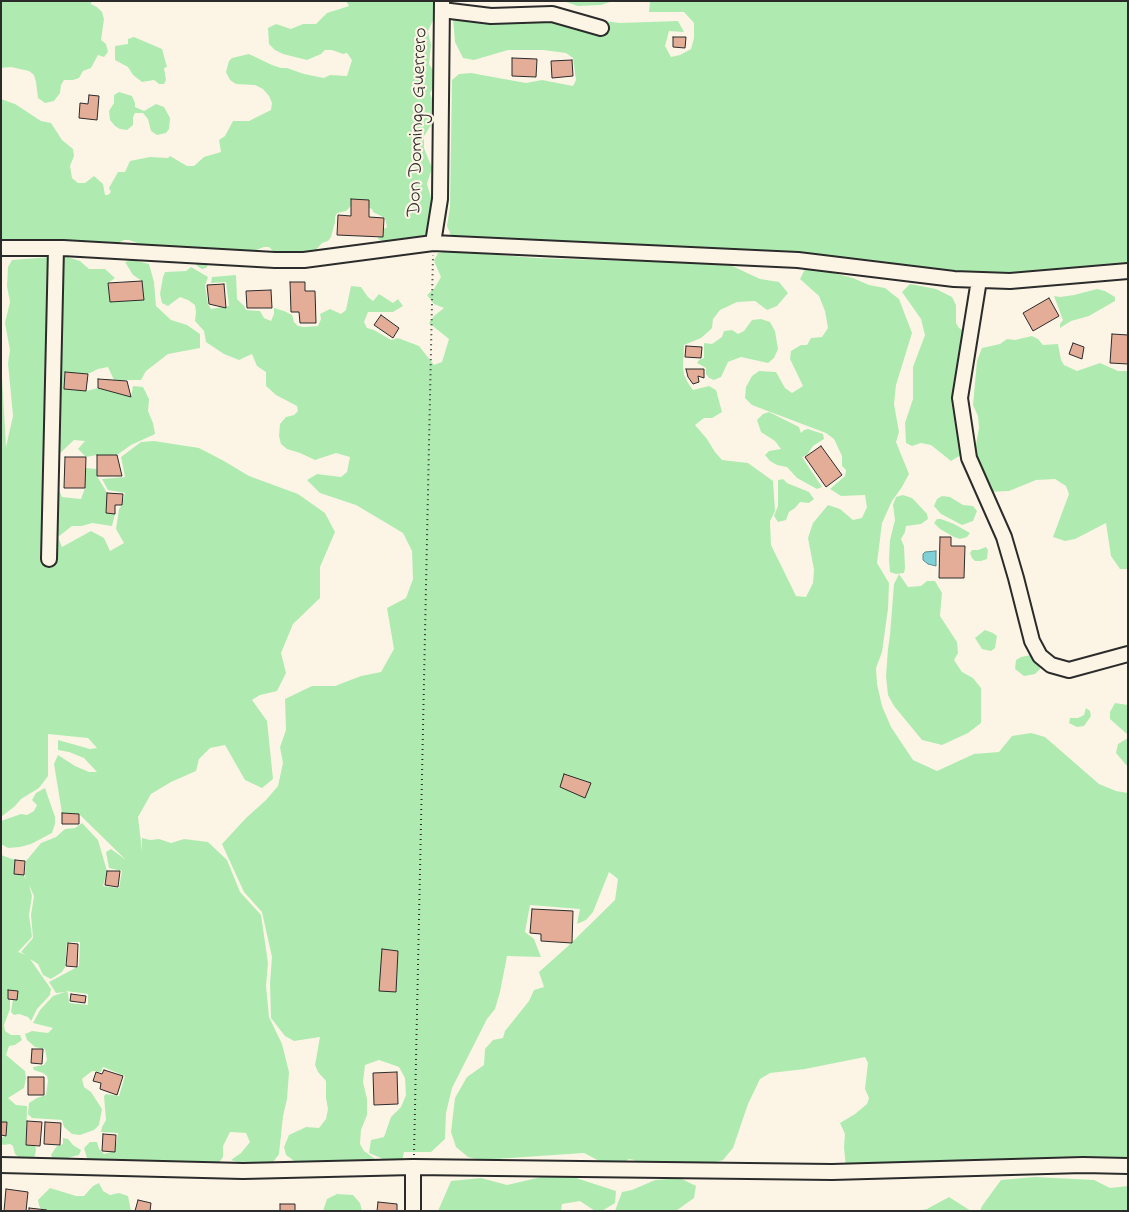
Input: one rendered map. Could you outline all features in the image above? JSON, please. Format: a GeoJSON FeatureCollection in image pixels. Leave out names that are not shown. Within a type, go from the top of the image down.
{"type":"FeatureCollection","features":[{"type":"Feature","properties":{"kind":"street"},"geometry":{"type":"LineString","coordinates":[[442,6],[491,16],[552,14],[601,28]]}},
{"type":"Feature","properties":{"kind":"street","name":"Don Domingo Guerrero"},"geometry":{"type":"LineString","coordinates":[[433,243],[440,199],[442,6]]}},
{"type":"Feature","properties":{"kind":"street"},"geometry":{"type":"LineString","coordinates":[[1,248],[56,248],[304,260],[433,243],[798,260],[954,279],[1010,281],[1128,271]]}},
{"type":"Feature","properties":{"kind":"street"},"geometry":{"type":"LineString","coordinates":[[49,559],[56,248]]}},
{"type":"Feature","properties":{"kind":"street"},"geometry":{"type":"LineString","coordinates":[[979,280],[960,398],[969,458],[1004,537],[1032,641],[1040,656],[1051,665],[1070,670],[1128,654]]}},
{"type":"Feature","properties":{"kind":"street"},"geometry":{"type":"LineString","coordinates":[[1,1165],[243,1171],[413,1167],[832,1172],[1083,1165],[1128,1166]]}},
{"type":"Feature","properties":{"kind":"street"},"geometry":{"type":"LineString","coordinates":[[413,1167],[413,1211]]}},
{"type":"Feature","properties":{"kind":"path"},"geometry":{"type":"LineString","coordinates":[[413,1167],[433,243]]}},
{"type":"Feature","properties":{"kind":"green space"},"geometry":{"type":"Polygon","coordinates":[[[1,1],[91,1],[91,4],[102,12],[104,19],[101,40],[106,44],[108,52],[104,57],[98,55],[91,68],[83,71],[79,78],[64,80],[60,93],[54,101],[45,103],[38,98],[34,75],[29,71],[11,67],[1,68],[1,1]]]}},
{"type":"Feature","properties":{"kind":"green space"},"geometry":{"type":"Polygon","coordinates":[[[346,1],[434,1],[436,14],[428,31],[431,45],[429,64],[435,79],[434,87],[430,93],[433,102],[433,122],[424,136],[424,148],[432,168],[427,184],[433,204],[428,220],[431,233],[427,236],[410,243],[378,239],[379,232],[387,227],[385,218],[373,212],[372,209],[354,203],[346,211],[337,213],[331,237],[313,253],[300,255],[288,252],[274,252],[269,247],[251,252],[233,249],[227,250],[209,263],[206,268],[202,269],[197,266],[195,261],[155,250],[129,240],[124,240],[115,245],[104,246],[94,243],[73,245],[62,239],[47,242],[30,240],[26,242],[12,239],[1,242],[1,99],[15,104],[41,121],[51,123],[62,140],[73,149],[74,156],[70,166],[72,178],[78,183],[85,183],[94,176],[103,184],[105,195],[108,195],[111,192],[109,188],[118,172],[125,172],[130,161],[150,157],[168,158],[170,156],[187,166],[194,166],[204,157],[221,152],[219,140],[225,136],[233,121],[249,121],[271,110],[272,103],[263,89],[255,85],[236,84],[230,80],[226,72],[229,61],[232,58],[249,54],[272,65],[304,74],[324,78],[330,75],[347,76],[352,60],[347,53],[343,54],[332,50],[325,50],[321,54],[307,60],[283,54],[269,44],[268,28],[276,24],[291,29],[303,24],[316,24],[327,13],[349,6],[346,1]]]}},
{"type":"Feature","properties":{"kind":"green space"},"geometry":{"type":"Polygon","coordinates":[[[563,1],[613,1],[601,5],[578,6],[563,1]]]}},
{"type":"Feature","properties":{"kind":"green space"},"geometry":{"type":"Polygon","coordinates":[[[650,1],[1128,1],[1128,279],[982,283],[821,270],[885,288],[899,299],[912,333],[896,385],[894,404],[899,432],[896,442],[909,474],[892,501],[882,523],[877,563],[889,583],[888,609],[882,652],[876,668],[877,684],[882,706],[891,727],[913,760],[937,771],[974,754],[999,752],[1012,736],[1031,733],[1045,737],[1099,784],[1116,791],[1128,793],[1128,1163],[846,1168],[845,1134],[840,1123],[867,1104],[869,1098],[865,1089],[868,1063],[865,1057],[805,1069],[770,1073],[760,1079],[748,1104],[733,1148],[723,1160],[701,1166],[638,1164],[634,1160],[629,1159],[620,1165],[605,1164],[584,1153],[480,1160],[468,1157],[456,1147],[451,1132],[455,1098],[467,1077],[484,1065],[485,1049],[493,1040],[503,1038],[505,1031],[529,1001],[534,990],[544,987],[539,972],[615,900],[618,879],[609,872],[593,912],[586,920],[577,924],[580,909],[530,905],[525,932],[534,939],[541,957],[507,956],[495,1009],[487,1019],[452,1088],[446,1113],[445,1139],[431,1152],[404,1152],[402,1162],[385,1163],[381,1158],[369,1153],[371,1140],[384,1137],[391,1117],[401,1107],[406,1095],[405,1078],[399,1067],[379,1060],[365,1065],[363,1082],[367,1099],[367,1115],[361,1130],[360,1144],[364,1151],[375,1159],[361,1165],[297,1163],[286,1155],[284,1147],[289,1135],[306,1127],[319,1128],[326,1119],[328,1109],[326,1081],[315,1065],[320,1037],[294,1041],[285,1036],[271,1018],[270,983],[272,957],[262,912],[244,892],[222,844],[278,786],[283,763],[280,747],[286,730],[285,699],[312,686],[335,686],[361,676],[381,672],[394,649],[387,608],[406,598],[413,579],[412,551],[403,533],[356,505],[320,493],[307,480],[317,474],[341,477],[347,472],[350,457],[336,453],[315,460],[287,449],[281,444],[279,436],[280,424],[286,417],[294,415],[298,411],[297,406],[276,395],[266,386],[266,372],[257,366],[252,354],[239,360],[224,354],[206,342],[204,331],[195,321],[195,305],[180,297],[168,306],[162,303],[160,294],[163,277],[165,272],[186,271],[191,267],[208,277],[205,286],[208,304],[211,309],[229,306],[226,282],[211,283],[212,277],[236,275],[237,299],[246,310],[260,311],[264,318],[271,321],[274,308],[292,315],[294,322],[298,326],[304,327],[318,326],[321,319],[320,314],[330,309],[341,314],[346,310],[351,286],[361,287],[373,301],[379,294],[393,303],[398,299],[403,306],[393,312],[368,312],[364,322],[367,328],[391,340],[398,338],[419,346],[434,365],[442,362],[449,339],[429,323],[444,308],[434,304],[427,295],[434,289],[441,277],[434,261],[438,253],[451,251],[536,258],[728,264],[760,279],[779,282],[788,293],[777,306],[767,310],[755,301],[737,302],[720,310],[713,319],[712,328],[709,331],[701,338],[684,345],[683,366],[684,375],[693,390],[709,386],[716,390],[722,412],[712,418],[704,418],[695,425],[715,452],[722,460],[748,463],[773,481],[775,511],[770,521],[771,545],[796,596],[806,597],[813,583],[814,570],[808,538],[813,523],[828,505],[840,509],[853,520],[862,518],[867,507],[865,495],[841,496],[830,489],[845,476],[846,470],[842,466],[842,456],[834,439],[826,433],[752,405],[745,398],[746,387],[752,376],[759,371],[776,372],[785,388],[792,393],[803,386],[790,359],[791,351],[801,345],[807,345],[811,338],[822,337],[828,328],[825,311],[819,296],[800,279],[805,269],[491,244],[452,238],[447,226],[450,207],[452,80],[459,74],[471,73],[526,83],[542,80],[573,86],[576,80],[573,58],[566,53],[543,50],[508,50],[474,60],[463,58],[455,42],[453,19],[460,12],[620,23],[678,21],[684,32],[669,31],[665,46],[671,57],[691,49],[694,38],[694,23],[684,12],[649,12],[650,1]]]}},
{"type":"Feature","properties":{"kind":"green space"},"geometry":{"type":"Polygon","coordinates":[[[134,37],[162,49],[167,67],[164,68],[166,80],[164,84],[159,84],[154,80],[142,82],[133,75],[128,67],[115,60],[115,46],[128,44],[128,39],[134,37]]]}},
{"type":"Feature","properties":{"kind":"green space"},"geometry":{"type":"Polygon","coordinates":[[[119,92],[132,96],[135,107],[144,111],[156,104],[164,107],[170,118],[169,129],[166,133],[157,135],[151,131],[148,119],[143,113],[135,113],[133,125],[127,130],[115,126],[110,120],[109,111],[114,103],[114,95],[119,92]]]}},
{"type":"Feature","properties":{"kind":"green space"},"geometry":{"type":"Polygon","coordinates":[[[64,256],[80,261],[89,269],[105,269],[115,278],[108,283],[110,302],[144,300],[142,281],[133,275],[125,262],[133,260],[149,264],[154,282],[156,306],[171,320],[187,325],[200,334],[200,348],[168,354],[146,371],[141,380],[114,380],[108,367],[88,374],[65,372],[64,389],[86,391],[98,388],[131,397],[133,386],[143,387],[149,399],[148,411],[155,434],[131,445],[117,455],[86,457],[78,449],[85,441],[74,440],[56,457],[53,476],[62,497],[81,499],[85,488],[85,468],[97,469],[97,476],[107,493],[115,514],[112,526],[92,523],[72,526],[58,537],[62,547],[91,531],[104,538],[110,551],[124,543],[116,529],[119,509],[125,493],[108,490],[102,479],[125,477],[121,457],[141,442],[154,441],[199,448],[249,476],[298,494],[325,513],[335,532],[320,567],[320,598],[293,624],[281,653],[286,673],[277,691],[260,695],[252,700],[267,721],[273,779],[262,788],[245,780],[225,745],[210,748],[199,759],[196,771],[171,782],[151,794],[138,817],[142,851],[142,838],[150,840],[159,839],[171,843],[184,839],[208,842],[227,860],[240,892],[261,915],[268,963],[266,986],[269,1017],[282,1044],[289,1072],[279,1154],[271,1165],[250,1166],[231,1160],[241,1153],[250,1142],[246,1133],[230,1132],[223,1146],[223,1157],[218,1164],[100,1164],[87,1158],[84,1148],[90,1142],[97,1142],[99,1149],[104,1154],[115,1151],[118,1133],[101,1132],[106,1120],[104,1096],[106,1094],[119,1096],[125,1076],[103,1067],[101,1072],[92,1071],[82,1079],[84,1087],[91,1092],[102,1109],[99,1125],[94,1130],[80,1135],[72,1134],[64,1127],[62,1120],[32,1118],[28,1114],[29,1103],[46,1095],[48,1081],[47,1076],[34,1070],[33,1067],[44,1065],[47,1060],[45,1049],[35,1047],[27,1040],[25,1034],[32,1031],[48,1033],[53,1028],[33,1023],[40,1010],[53,996],[65,992],[56,993],[49,982],[79,966],[80,942],[67,942],[65,967],[62,972],[51,979],[43,975],[38,964],[30,959],[51,989],[50,995],[37,1009],[31,1021],[28,1017],[19,1014],[14,1015],[11,1012],[13,999],[17,999],[18,991],[8,991],[10,1009],[4,1025],[5,1031],[11,1035],[20,1035],[22,1040],[15,1045],[9,1046],[6,1055],[25,1071],[26,1078],[24,1088],[8,1098],[16,1105],[27,1106],[26,1145],[35,1145],[35,1156],[30,1160],[22,1160],[15,1154],[13,1146],[10,1144],[3,1145],[1,1142],[1,1138],[6,1136],[7,1122],[1,1122],[1,855],[15,860],[26,879],[26,861],[41,843],[56,837],[65,829],[75,828],[82,823],[98,840],[107,871],[103,886],[119,888],[122,871],[109,868],[106,852],[111,849],[126,860],[79,814],[62,813],[54,764],[58,755],[75,766],[89,772],[97,772],[84,758],[58,750],[58,740],[90,749],[97,748],[88,738],[48,734],[48,776],[39,788],[21,799],[1,817],[1,359],[6,447],[13,416],[8,363],[10,350],[5,323],[10,302],[7,286],[8,267],[12,260],[64,256]],[[29,885],[32,896],[29,915],[32,937],[18,952],[26,955],[21,952],[33,938],[31,915],[34,896],[29,885]],[[66,991],[69,1003],[88,1005],[88,994],[66,991]]]}},
{"type":"Feature","properties":{"kind":"green space"},"geometry":{"type":"Polygon","coordinates":[[[910,284],[936,289],[952,297],[956,305],[956,323],[959,328],[968,333],[962,381],[969,448],[951,461],[931,445],[921,443],[912,446],[906,443],[905,423],[913,399],[913,367],[925,335],[921,319],[902,292],[910,284]]]}},
{"type":"Feature","properties":{"kind":"green space"},"geometry":{"type":"Polygon","coordinates":[[[1097,289],[1115,297],[1115,301],[1089,316],[1071,321],[1060,328],[1063,320],[1054,296],[1074,295],[1097,289]]]}},
{"type":"Feature","properties":{"kind":"green space"},"geometry":{"type":"Polygon","coordinates":[[[761,319],[770,322],[775,331],[778,349],[774,358],[768,363],[741,357],[728,362],[721,377],[714,380],[709,378],[706,374],[706,368],[697,363],[704,358],[704,343],[712,344],[722,337],[724,331],[732,330],[738,334],[744,331],[752,320],[761,319]]]}},
{"type":"Feature","properties":{"kind":"green space"},"geometry":{"type":"Polygon","coordinates":[[[1032,336],[1043,345],[1058,344],[1061,360],[1064,365],[1077,371],[1100,363],[1118,371],[1128,371],[1128,569],[1120,569],[1111,556],[1106,523],[1075,539],[1065,541],[1053,537],[1069,494],[1066,486],[1055,479],[1036,480],[1009,491],[987,492],[974,456],[979,428],[978,416],[973,405],[977,361],[982,348],[1000,344],[1007,339],[1015,340],[1032,336]]]}},
{"type":"Feature","properties":{"kind":"green space"},"geometry":{"type":"Polygon","coordinates":[[[769,412],[799,427],[801,433],[808,429],[823,434],[824,439],[813,446],[807,455],[802,457],[822,487],[817,489],[797,478],[787,467],[777,465],[765,455],[769,451],[781,449],[775,441],[761,432],[757,420],[763,414],[769,412]]]}},
{"type":"Feature","properties":{"kind":"green space"},"geometry":{"type":"Polygon","coordinates":[[[783,479],[787,483],[809,492],[814,499],[809,503],[800,502],[789,512],[786,520],[778,522],[774,516],[778,506],[778,480],[783,479]]]}},
{"type":"Feature","properties":{"kind":"green space"},"geometry":{"type":"Polygon","coordinates":[[[903,495],[912,498],[927,514],[928,519],[921,524],[906,526],[901,539],[904,546],[904,573],[896,574],[890,572],[889,560],[890,540],[895,520],[893,505],[896,497],[903,495]]]}},
{"type":"Feature","properties":{"kind":"green space"},"geometry":{"type":"Polygon","coordinates":[[[942,496],[950,497],[963,505],[973,506],[977,511],[973,521],[962,525],[941,514],[934,506],[937,499],[942,496]]]}},
{"type":"Feature","properties":{"kind":"green space"},"geometry":{"type":"Polygon","coordinates":[[[937,519],[954,524],[970,533],[967,537],[960,539],[954,537],[934,523],[937,519]]]}},
{"type":"Feature","properties":{"kind":"green space"},"geometry":{"type":"Polygon","coordinates":[[[986,547],[988,550],[987,559],[975,561],[972,558],[970,553],[972,550],[986,547]]]}},
{"type":"Feature","properties":{"kind":"green space"},"geometry":{"type":"Polygon","coordinates":[[[899,574],[908,587],[921,586],[927,581],[935,581],[942,593],[940,616],[957,642],[958,653],[954,660],[962,672],[973,678],[981,688],[981,723],[968,733],[942,745],[922,740],[894,706],[888,695],[886,676],[888,649],[894,584],[899,574]]]}},
{"type":"Feature","properties":{"kind":"green space"},"geometry":{"type":"Polygon","coordinates":[[[985,630],[997,636],[995,648],[991,651],[982,649],[975,638],[985,630]]]}},
{"type":"Feature","properties":{"kind":"green space"},"geometry":{"type":"Polygon","coordinates":[[[1031,655],[1038,659],[1040,669],[1035,674],[1024,676],[1015,669],[1016,660],[1031,655]]]}},
{"type":"Feature","properties":{"kind":"green space"},"geometry":{"type":"Polygon","coordinates":[[[1115,703],[1128,705],[1128,735],[1110,719],[1110,712],[1115,703]]]}},
{"type":"Feature","properties":{"kind":"green space"},"geometry":{"type":"Polygon","coordinates":[[[1086,708],[1090,711],[1091,716],[1084,726],[1077,727],[1069,723],[1070,718],[1078,718],[1084,715],[1086,708]]]}},
{"type":"Feature","properties":{"kind":"green space"},"geometry":{"type":"Polygon","coordinates":[[[1128,738],[1128,767],[1116,753],[1118,744],[1128,738]]]}},
{"type":"Feature","properties":{"kind":"green space"},"geometry":{"type":"Polygon","coordinates":[[[45,788],[55,817],[52,833],[31,844],[20,847],[8,848],[1,844],[1,821],[21,814],[27,815],[34,811],[37,805],[32,800],[36,793],[45,788]]]}},
{"type":"Feature","properties":{"kind":"green space"},"geometry":{"type":"Polygon","coordinates":[[[63,1138],[68,1139],[81,1150],[79,1155],[63,1159],[53,1159],[51,1155],[56,1147],[63,1144],[63,1138]]]}},
{"type":"Feature","properties":{"kind":"green space"},"geometry":{"type":"Polygon","coordinates":[[[550,1175],[573,1177],[616,1191],[615,1203],[602,1211],[595,1211],[580,1201],[562,1204],[561,1211],[438,1211],[451,1181],[481,1178],[507,1185],[550,1175]]]}},
{"type":"Feature","properties":{"kind":"green space"},"geometry":{"type":"Polygon","coordinates":[[[1035,1177],[1094,1180],[1110,1188],[1128,1186],[1128,1211],[980,1211],[1001,1180],[1035,1177]]]}},
{"type":"Feature","properties":{"kind":"green space"},"geometry":{"type":"Polygon","coordinates":[[[680,1178],[696,1186],[694,1198],[676,1211],[615,1211],[622,1192],[632,1190],[655,1180],[680,1178]]]}},
{"type":"Feature","properties":{"kind":"green space"},"geometry":{"type":"Polygon","coordinates":[[[99,1183],[103,1191],[110,1195],[119,1193],[128,1196],[131,1211],[42,1211],[39,1205],[38,1200],[50,1188],[76,1196],[84,1196],[93,1186],[99,1183]]]}},
{"type":"Feature","properties":{"kind":"green space"},"geometry":{"type":"Polygon","coordinates":[[[337,1194],[353,1195],[360,1203],[362,1211],[323,1211],[327,1199],[337,1194]]]}},
{"type":"Feature","properties":{"kind":"green space"},"geometry":{"type":"Polygon","coordinates":[[[949,1197],[971,1211],[915,1211],[927,1209],[949,1197]]]}},
{"type":"Feature","properties":{"kind":"water"},"geometry":{"type":"Polygon","coordinates":[[[936,551],[936,566],[928,564],[923,560],[925,552],[936,551]]]}},
{"type":"Feature","properties":{"kind":"building"},"geometry":{"type":"Polygon","coordinates":[[[673,37],[686,37],[685,48],[673,47],[673,37]]]}},
{"type":"Feature","properties":{"kind":"building"},"geometry":{"type":"Polygon","coordinates":[[[512,58],[537,59],[536,77],[512,76],[512,58]]]}},
{"type":"Feature","properties":{"kind":"building"},"geometry":{"type":"Polygon","coordinates":[[[572,60],[573,76],[552,78],[551,61],[572,60]]]}},
{"type":"Feature","properties":{"kind":"building"},"geometry":{"type":"Polygon","coordinates":[[[89,95],[99,96],[97,120],[79,118],[80,103],[88,104],[89,95]]]}},
{"type":"Feature","properties":{"kind":"building"},"geometry":{"type":"Polygon","coordinates":[[[351,199],[369,200],[369,217],[384,218],[383,237],[337,235],[338,215],[351,216],[351,199]]]}},
{"type":"Feature","properties":{"kind":"building"},"geometry":{"type":"Polygon","coordinates":[[[142,281],[144,300],[110,302],[108,283],[142,281]]]}},
{"type":"Feature","properties":{"kind":"building"},"geometry":{"type":"Polygon","coordinates":[[[290,282],[305,282],[305,291],[315,291],[316,323],[300,323],[299,312],[291,312],[290,282]]]}},
{"type":"Feature","properties":{"kind":"building"},"geometry":{"type":"Polygon","coordinates":[[[224,284],[226,308],[209,304],[207,285],[224,284]]]}},
{"type":"Feature","properties":{"kind":"building"},"geometry":{"type":"Polygon","coordinates":[[[271,290],[272,308],[247,308],[246,291],[271,290]]]}},
{"type":"Feature","properties":{"kind":"building"},"geometry":{"type":"Polygon","coordinates":[[[1049,298],[1059,316],[1033,331],[1023,313],[1049,298]]]}},
{"type":"Feature","properties":{"kind":"building"},"geometry":{"type":"Polygon","coordinates":[[[381,315],[399,328],[393,338],[374,325],[381,315]]]}},
{"type":"Feature","properties":{"kind":"building"},"geometry":{"type":"Polygon","coordinates":[[[1112,334],[1128,335],[1128,364],[1110,363],[1112,334]]]}},
{"type":"Feature","properties":{"kind":"building"},"geometry":{"type":"Polygon","coordinates":[[[1073,343],[1084,347],[1082,359],[1069,354],[1073,343]]]}},
{"type":"Feature","properties":{"kind":"building"},"geometry":{"type":"Polygon","coordinates":[[[686,346],[702,347],[701,358],[685,357],[686,346]]]}},
{"type":"Feature","properties":{"kind":"building"},"geometry":{"type":"Polygon","coordinates":[[[686,369],[704,369],[704,378],[698,376],[699,382],[693,384],[688,377],[686,369]]]}},
{"type":"Feature","properties":{"kind":"building"},"geometry":{"type":"Polygon","coordinates":[[[65,372],[88,374],[86,391],[64,389],[65,372]]]}},
{"type":"Feature","properties":{"kind":"building"},"geometry":{"type":"Polygon","coordinates":[[[98,379],[127,381],[131,397],[98,388],[98,379]]]}},
{"type":"Feature","properties":{"kind":"building"},"geometry":{"type":"Polygon","coordinates":[[[821,446],[842,475],[826,487],[805,457],[821,446]]]}},
{"type":"Feature","properties":{"kind":"building"},"geometry":{"type":"Polygon","coordinates":[[[97,455],[117,455],[122,476],[97,476],[97,455]]]}},
{"type":"Feature","properties":{"kind":"building"},"geometry":{"type":"Polygon","coordinates":[[[65,457],[86,457],[85,488],[64,488],[65,457]]]}},
{"type":"Feature","properties":{"kind":"building"},"geometry":{"type":"Polygon","coordinates":[[[107,493],[123,494],[122,505],[115,505],[115,514],[106,513],[107,493]]]}},
{"type":"Feature","properties":{"kind":"building"},"geometry":{"type":"Polygon","coordinates":[[[940,537],[951,537],[951,546],[965,546],[964,578],[939,578],[940,537]]]}},
{"type":"Feature","properties":{"kind":"building"},"geometry":{"type":"Polygon","coordinates":[[[564,774],[591,783],[585,798],[560,787],[564,774]]]}},
{"type":"Feature","properties":{"kind":"building"},"geometry":{"type":"Polygon","coordinates":[[[62,813],[79,814],[79,824],[62,824],[62,813]]]}},
{"type":"Feature","properties":{"kind":"building"},"geometry":{"type":"Polygon","coordinates":[[[15,860],[25,861],[24,875],[14,874],[15,860]]]}},
{"type":"Feature","properties":{"kind":"building"},"geometry":{"type":"Polygon","coordinates":[[[107,871],[120,871],[118,887],[105,885],[107,871]]]}},
{"type":"Feature","properties":{"kind":"building"},"geometry":{"type":"Polygon","coordinates":[[[532,909],[573,911],[572,943],[541,941],[541,934],[530,933],[532,909]]]}},
{"type":"Feature","properties":{"kind":"building"},"geometry":{"type":"Polygon","coordinates":[[[68,943],[78,944],[77,967],[66,966],[68,943]]]}},
{"type":"Feature","properties":{"kind":"building"},"geometry":{"type":"Polygon","coordinates":[[[382,949],[398,951],[396,992],[379,991],[382,949]]]}},
{"type":"Feature","properties":{"kind":"building"},"geometry":{"type":"Polygon","coordinates":[[[8,990],[18,991],[17,1000],[8,999],[8,990]]]}},
{"type":"Feature","properties":{"kind":"building"},"geometry":{"type":"Polygon","coordinates":[[[71,994],[86,996],[85,1003],[70,1001],[71,994]]]}},
{"type":"Feature","properties":{"kind":"building"},"geometry":{"type":"Polygon","coordinates":[[[32,1049],[43,1049],[42,1064],[31,1063],[32,1049]]]}},
{"type":"Feature","properties":{"kind":"building"},"geometry":{"type":"Polygon","coordinates":[[[104,1070],[123,1076],[117,1095],[100,1089],[101,1083],[93,1081],[96,1072],[102,1074],[104,1070]]]}},
{"type":"Feature","properties":{"kind":"building"},"geometry":{"type":"Polygon","coordinates":[[[397,1072],[398,1104],[374,1105],[373,1073],[397,1072]]]}},
{"type":"Feature","properties":{"kind":"building"},"geometry":{"type":"Polygon","coordinates":[[[28,1077],[44,1077],[44,1095],[28,1095],[28,1077]]]}},
{"type":"Feature","properties":{"kind":"building"},"geometry":{"type":"Polygon","coordinates":[[[27,1121],[42,1122],[40,1146],[26,1145],[27,1121]]]}},
{"type":"Feature","properties":{"kind":"building"},"geometry":{"type":"Polygon","coordinates":[[[1,1122],[7,1122],[6,1136],[1,1135],[1,1122]]]}},
{"type":"Feature","properties":{"kind":"building"},"geometry":{"type":"Polygon","coordinates":[[[45,1122],[61,1123],[60,1145],[44,1144],[45,1122]]]}},
{"type":"Feature","properties":{"kind":"building"},"geometry":{"type":"Polygon","coordinates":[[[103,1134],[116,1135],[115,1152],[102,1151],[103,1134]]]}},
{"type":"Feature","properties":{"kind":"building"},"geometry":{"type":"Polygon","coordinates":[[[6,1189],[28,1192],[26,1211],[4,1211],[6,1189]]]}},
{"type":"Feature","properties":{"kind":"building"},"geometry":{"type":"Polygon","coordinates":[[[138,1200],[151,1203],[150,1211],[135,1211],[138,1200]]]}},
{"type":"Feature","properties":{"kind":"building"},"geometry":{"type":"Polygon","coordinates":[[[378,1202],[397,1204],[397,1211],[377,1211],[378,1202]]]}},
{"type":"Feature","properties":{"kind":"building"},"geometry":{"type":"Polygon","coordinates":[[[280,1204],[295,1204],[295,1211],[280,1211],[280,1204]]]}},
{"type":"Feature","properties":{"kind":"building"},"geometry":{"type":"Polygon","coordinates":[[[29,1208],[47,1210],[47,1211],[29,1211],[29,1208]]]}}]}
